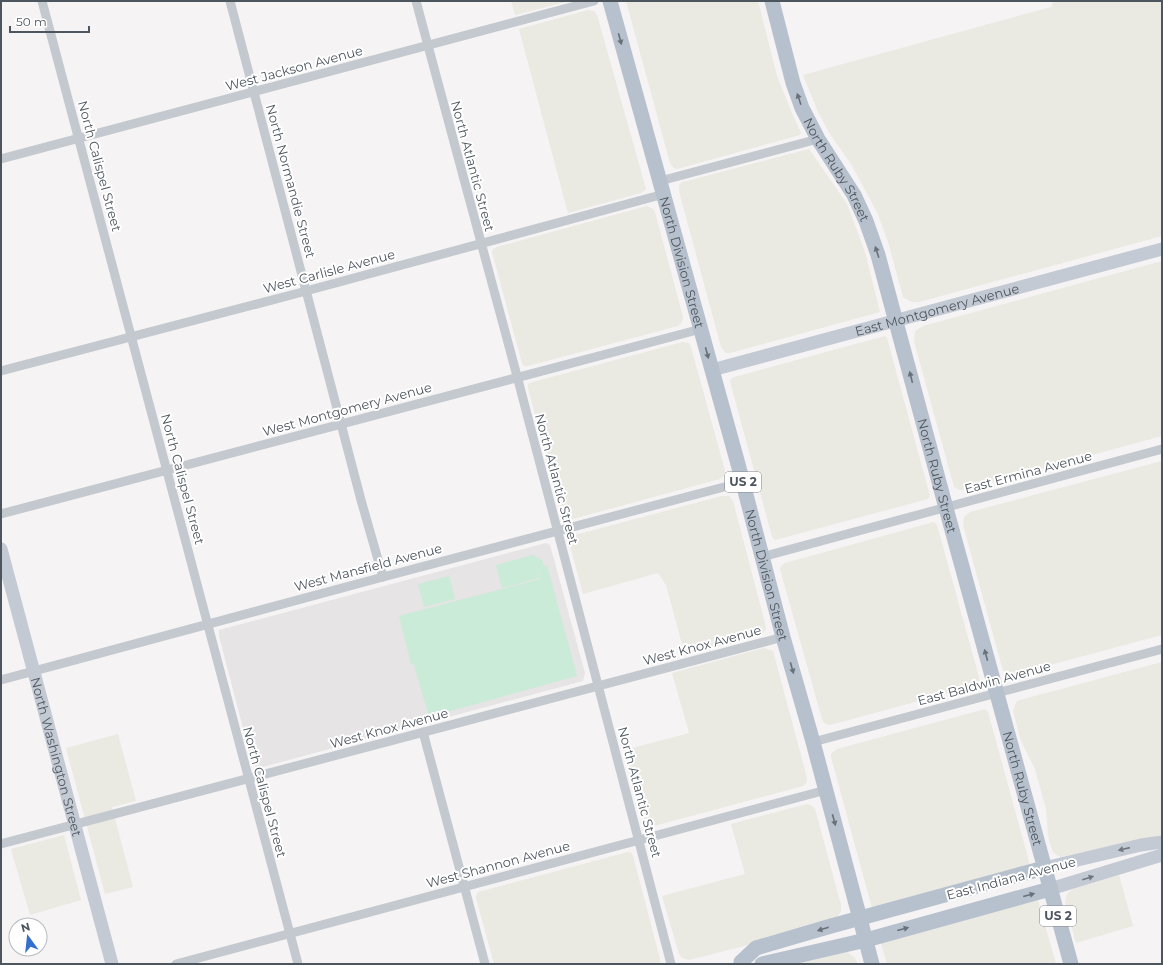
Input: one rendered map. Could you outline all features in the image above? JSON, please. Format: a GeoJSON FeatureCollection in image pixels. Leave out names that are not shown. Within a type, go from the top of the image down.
{"type":"FeatureCollection","features":[{"type":"Feature","properties":{"kind":"main road","name":"North Division Street"},"geometry":{"type":"LineString","coordinates":[[610,1],[743,482],[783,637],[813,742],[872,964]]}},
{"type":"Feature","properties":{"kind":"main road","name":"North Ruby Street"},"geometry":{"type":"LineString","coordinates":[[772,1],[793,83],[802,108],[818,139],[854,195],[866,221],[878,255],[1071,964]]}},
{"type":"Feature","properties":{"kind":"main road","name":"East Montgomery Avenue"},"geometry":{"type":"LineString","coordinates":[[712,370],[1162,248]]}},
{"type":"Feature","properties":{"kind":"main road","name":"North Washington Street"},"geometry":{"type":"LineString","coordinates":[[1,549],[112,964]]}},
{"type":"Feature","properties":{"kind":"main road","name":"East Indiana Avenue"},"geometry":{"type":"LineString","coordinates":[[744,963],[756,948],[1044,868],[1142,845],[1162,842]]}},
{"type":"Feature","properties":{"kind":"main road","name":"East Indiana Avenue"},"geometry":{"type":"LineString","coordinates":[[762,964],[866,940],[1050,889],[1162,855]]}},
{"type":"Feature","properties":{"kind":"street","name":"North Calispel Street"},"geometry":{"type":"LineString","coordinates":[[42,1],[168,470],[207,624],[298,964]]}},
{"type":"Feature","properties":{"kind":"street","name":"North Normandie Street"},"geometry":{"type":"LineString","coordinates":[[230,1],[341,424],[383,577]]}},
{"type":"Feature","properties":{"kind":"street","name":"North Atlantic Street"},"geometry":{"type":"LineString","coordinates":[[416,1],[517,376],[671,964]]}},
{"type":"Feature","properties":{"kind":"street","name":"West Jackson Avenue"},"geometry":{"type":"LineString","coordinates":[[1,159],[594,1]]}},
{"type":"Feature","properties":{"kind":"street","name":"West Carlisle Avenue"},"geometry":{"type":"LineString","coordinates":[[1,371],[481,244],[818,139]]}},
{"type":"Feature","properties":{"kind":"street","name":"West Montgomery Avenue"},"geometry":{"type":"LineString","coordinates":[[1,514],[517,376],[701,329]]}},
{"type":"Feature","properties":{"kind":"street","name":"East Ermina Avenue"},"geometry":{"type":"LineString","coordinates":[[762,557],[1162,449]]}},
{"type":"Feature","properties":{"kind":"street","name":"West Mansfield Avenue"},"geometry":{"type":"LineString","coordinates":[[1,680],[743,482]]}},
{"type":"Feature","properties":{"kind":"street","name":"West Knox Avenue"},"geometry":{"type":"LineString","coordinates":[[1,844],[783,637]]}},
{"type":"Feature","properties":{"kind":"street","name":"East Baldwin Avenue"},"geometry":{"type":"LineString","coordinates":[[813,742],[1162,649]]}},
{"type":"Feature","properties":{"kind":"street"},"geometry":{"type":"LineString","coordinates":[[423,732],[485,964]]}},
{"type":"Feature","properties":{"kind":"street","name":"West Shannon Avenue"},"geometry":{"type":"LineString","coordinates":[[176,964],[826,790]]}},
{"type":"Feature","properties":{"kind":"shaded area"},"geometry":{"type":"Polygon","coordinates":[[[511,1],[569,1],[515,15],[511,1]]]}},
{"type":"Feature","properties":{"kind":"shaded area"},"geometry":{"type":"Polygon","coordinates":[[[626,1],[758,1],[777,76],[801,133],[800,135],[677,169],[674,168],[670,163],[626,1]]]}},
{"type":"Feature","properties":{"kind":"shaded area"},"geometry":{"type":"Polygon","coordinates":[[[1054,1],[1162,1],[1162,236],[919,302],[912,302],[903,297],[889,245],[878,214],[851,164],[830,134],[818,112],[803,75],[1051,7],[1054,1]]]}},
{"type":"Feature","properties":{"kind":"shaded area"},"geometry":{"type":"Polygon","coordinates":[[[588,10],[594,11],[597,15],[646,189],[641,193],[568,213],[519,29],[588,10]]]}},
{"type":"Feature","properties":{"kind":"shaded area"},"geometry":{"type":"Polygon","coordinates":[[[809,149],[847,204],[865,252],[880,312],[726,353],[721,347],[680,195],[679,185],[682,182],[809,149]]]}},
{"type":"Feature","properties":{"kind":"shaded area"},"geometry":{"type":"Polygon","coordinates":[[[647,206],[655,212],[683,317],[682,322],[678,326],[524,366],[492,252],[493,249],[647,206]]]}},
{"type":"Feature","properties":{"kind":"shaded area"},"geometry":{"type":"Polygon","coordinates":[[[1162,261],[1162,436],[963,490],[954,487],[914,341],[915,331],[923,326],[1162,261]]]}},
{"type":"Feature","properties":{"kind":"shaded area"},"geometry":{"type":"Polygon","coordinates":[[[885,336],[887,338],[930,496],[928,499],[775,540],[772,537],[730,381],[732,378],[738,376],[885,336]]]}},
{"type":"Feature","properties":{"kind":"shaded area"},"geometry":{"type":"Polygon","coordinates":[[[683,342],[689,343],[691,347],[725,471],[723,477],[569,520],[564,519],[562,517],[528,384],[683,342]]]}},
{"type":"Feature","properties":{"kind":"shaded area"},"geometry":{"type":"Polygon","coordinates":[[[1162,461],[1162,635],[1012,675],[1005,674],[963,525],[964,517],[970,512],[1162,461]]]}},
{"type":"Feature","properties":{"kind":"shaded area"},"geometry":{"type":"Polygon","coordinates":[[[722,496],[729,496],[733,501],[765,623],[766,629],[762,634],[685,655],[666,585],[658,573],[583,594],[569,542],[571,536],[722,496]]]}},
{"type":"Feature","properties":{"kind":"shaded area"},"geometry":{"type":"Polygon","coordinates":[[[934,522],[937,525],[980,681],[978,685],[830,725],[824,723],[780,569],[781,566],[785,563],[934,522]]]}},
{"type":"Feature","properties":{"kind":"shaded area"},"geometry":{"type":"Polygon","coordinates":[[[546,543],[550,545],[585,673],[583,681],[259,768],[254,766],[219,636],[219,630],[546,543]]]}},
{"type":"Feature","properties":{"kind":"shaded area"},"geometry":{"type":"Polygon","coordinates":[[[764,648],[773,651],[807,778],[806,783],[803,786],[650,827],[646,826],[644,824],[625,750],[689,733],[672,673],[764,648]]]}},
{"type":"Feature","properties":{"kind":"shaded area"},"geometry":{"type":"Polygon","coordinates":[[[1162,662],[1162,835],[1061,857],[1057,855],[1053,852],[1050,844],[1046,809],[1035,769],[1021,741],[1013,711],[1016,702],[1162,662]]]}},
{"type":"Feature","properties":{"kind":"shaded area"},"geometry":{"type":"Polygon","coordinates":[[[985,709],[988,712],[1030,865],[872,908],[831,754],[837,749],[985,709]]]}},
{"type":"Feature","properties":{"kind":"shaded area"},"geometry":{"type":"Polygon","coordinates":[[[118,734],[136,801],[112,807],[133,887],[105,894],[66,748],[118,734]]]}},
{"type":"Feature","properties":{"kind":"shaded area"},"geometry":{"type":"Polygon","coordinates":[[[807,804],[815,809],[841,905],[841,911],[838,916],[834,919],[760,942],[689,960],[682,958],[679,954],[662,896],[745,874],[731,824],[807,804]]]}},
{"type":"Feature","properties":{"kind":"shaded area"},"geometry":{"type":"Polygon","coordinates":[[[64,835],[81,900],[30,915],[11,849],[64,835]]]}},
{"type":"Feature","properties":{"kind":"shaded area"},"geometry":{"type":"Polygon","coordinates":[[[628,852],[632,853],[633,856],[660,959],[660,964],[494,964],[476,898],[478,892],[628,852]]]}},
{"type":"Feature","properties":{"kind":"shaded area"},"geometry":{"type":"Polygon","coordinates":[[[1119,875],[1133,926],[1076,943],[1065,903],[1067,894],[1073,889],[1119,875]]]}},
{"type":"Feature","properties":{"kind":"shaded area"},"geometry":{"type":"Polygon","coordinates":[[[1038,900],[1056,964],[887,964],[881,943],[1038,900]]]}},
{"type":"Feature","properties":{"kind":"shaded area"},"geometry":{"type":"Polygon","coordinates":[[[847,952],[855,958],[858,964],[790,964],[847,952]]]}},
{"type":"Feature","properties":{"kind":"green space"},"geometry":{"type":"Polygon","coordinates":[[[533,555],[542,560],[544,566],[547,565],[577,676],[429,717],[414,665],[411,664],[399,616],[540,579],[534,556],[539,578],[502,588],[496,565],[533,555]]]}},
{"type":"Feature","properties":{"kind":"green space"},"geometry":{"type":"Polygon","coordinates":[[[449,576],[455,599],[424,607],[418,584],[449,576]]]}}]}
